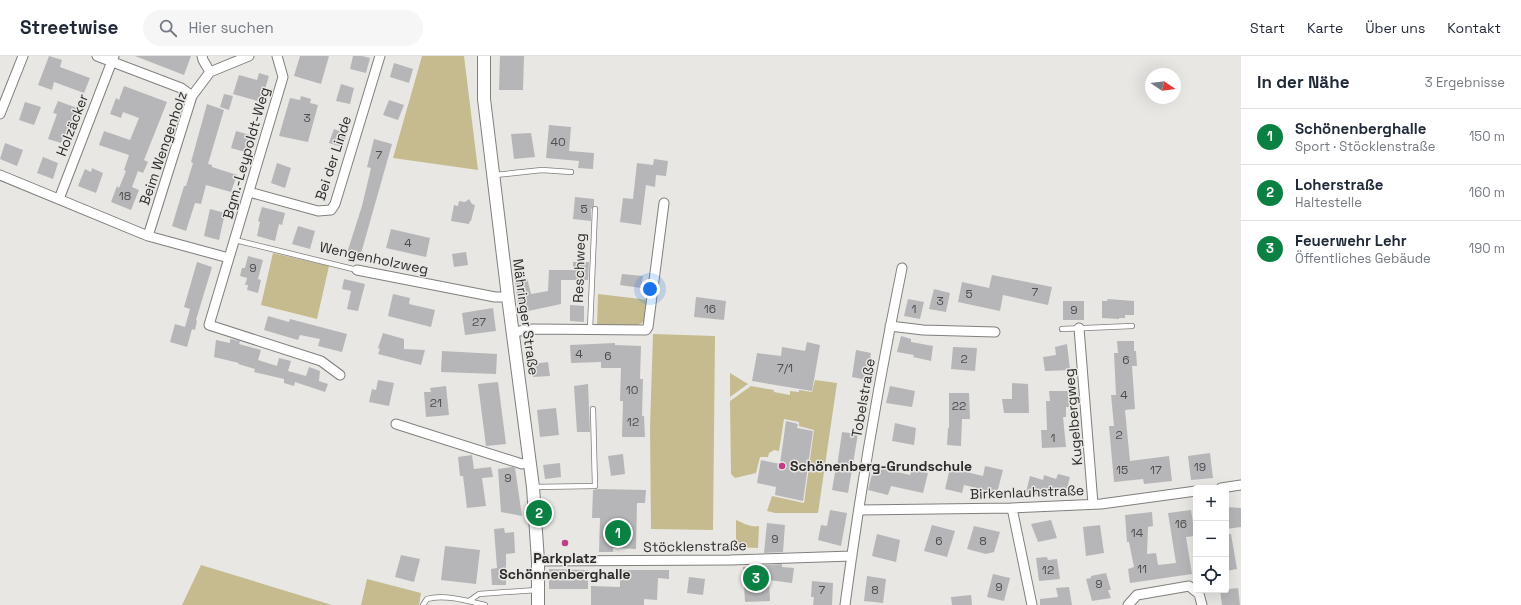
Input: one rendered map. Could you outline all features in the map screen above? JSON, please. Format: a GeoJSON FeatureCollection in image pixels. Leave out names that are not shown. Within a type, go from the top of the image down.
{"type":"FeatureCollection","features":[{"type":"Feature","properties":{"kind":"street"},"geometry":{"type":"LineString","coordinates":[[0,114],[23,56]]}},
{"type":"Feature","properties":{"kind":"street"},"geometry":{"type":"LineString","coordinates":[[96,56],[113,59],[180,88],[192,96]]}},
{"type":"Feature","properties":{"kind":"street"},"geometry":{"type":"LineString","coordinates":[[202,56],[210,72],[249,56]]}},
{"type":"Feature","properties":{"kind":"street","name":"Bgm.-Leypoldt-Weg"},"geometry":{"type":"LineString","coordinates":[[277,56],[283,77],[209,325],[321,360],[340,375]]}},
{"type":"Feature","properties":{"kind":"street","name":"Bei der Linde"},"geometry":{"type":"LineString","coordinates":[[249,192],[318,211],[331,210],[335,204],[380,56]]}},
{"type":"Feature","properties":{"kind":"street","name":"Mähringer Straße"},"geometry":{"type":"LineString","coordinates":[[484,56],[484,99],[508,297],[534,487],[538,561],[538,605]]}},
{"type":"Feature","properties":{"kind":"street","name":"Holzäcker"},"geometry":{"type":"LineString","coordinates":[[59,199],[113,59]]}},
{"type":"Feature","properties":{"kind":"street","name":"Beim Wengenholz"},"geometry":{"type":"LineString","coordinates":[[148,236],[192,96],[210,72]]}},
{"type":"Feature","properties":{"kind":"street"},"geometry":{"type":"LineString","coordinates":[[0,175],[148,236],[229,258]]}},
{"type":"Feature","properties":{"kind":"street"},"geometry":{"type":"LineString","coordinates":[[513,332],[533,329],[646,330],[648,327],[664,203]]}},
{"type":"Feature","properties":{"kind":"street","name":"Tobelstraße"},"geometry":{"type":"LineString","coordinates":[[845,605],[859,510],[890,326],[902,268]]}},
{"type":"Feature","properties":{"kind":"street","name":"Wengenholzweg"},"geometry":{"type":"LineString","coordinates":[[357,270],[495,298],[508,297]]}},
{"type":"Feature","properties":{"kind":"street"},"geometry":{"type":"LineString","coordinates":[[890,326],[923,330],[995,332]]}},
{"type":"Feature","properties":{"kind":"street","name":"Kugelbergweg"},"geometry":{"type":"LineString","coordinates":[[1080,328],[1093,504]]}},
{"type":"Feature","properties":{"kind":"street"},"geometry":{"type":"LineString","coordinates":[[396,424],[522,464],[530,462]]}},
{"type":"Feature","properties":{"kind":"street"},"geometry":{"type":"LineString","coordinates":[[1229,487],[1241,485]]}},
{"type":"Feature","properties":{"kind":"street","name":"Birkenlauhstraße"},"geometry":{"type":"LineString","coordinates":[[859,510],[1012,508],[1093,504],[1193,491]]}},
{"type":"Feature","properties":{"kind":"street"},"geometry":{"type":"LineString","coordinates":[[1012,508],[1032,605]]}},
{"type":"Feature","properties":{"kind":"street","name":"Stöcklenstraße"},"geometry":{"type":"LineString","coordinates":[[538,561],[730,560],[852,556]]}},
{"type":"Feature","properties":{"kind":"street"},"geometry":{"type":"LineString","coordinates":[[1128,605],[1137,595],[1189,586],[1199,594],[1202,605]]}},
{"type":"Feature","properties":{"kind":"lane"},"geometry":{"type":"LineString","coordinates":[[493,176],[542,170],[571,172]]}},
{"type":"Feature","properties":{"kind":"lane","name":"Reschweg"},"geometry":{"type":"LineString","coordinates":[[590,329],[595,209]]}},
{"type":"Feature","properties":{"kind":"lane","name":"Wengenholzweg"},"geometry":{"type":"LineString","coordinates":[[235,240],[357,270]]}},
{"type":"Feature","properties":{"kind":"lane"},"geometry":{"type":"LineString","coordinates":[[1062,329],[1132,326]]}},
{"type":"Feature","properties":{"kind":"lane"},"geometry":{"type":"LineString","coordinates":[[534,487],[595,486],[593,409]]}},
{"type":"Feature","properties":{"kind":"lane"},"geometry":{"type":"LineString","coordinates":[[469,601],[479,594],[538,590]]}},
{"type":"Feature","properties":{"kind":"lane"},"geometry":{"type":"LineString","coordinates":[[423,605],[427,599],[433,597],[469,601],[485,605]]}},
{"type":"Feature","properties":{"kind":"shaded area"},"geometry":{"type":"Polygon","coordinates":[[[422,56],[464,56],[478,170],[393,158],[422,56]]]}},
{"type":"Feature","properties":{"kind":"shaded area"},"geometry":{"type":"Polygon","coordinates":[[[273,253],[329,266],[317,319],[261,305],[273,253]]]}},
{"type":"Feature","properties":{"kind":"shaded area"},"geometry":{"type":"Polygon","coordinates":[[[598,294],[649,300],[647,320],[638,325],[597,326],[598,294]]]}},
{"type":"Feature","properties":{"kind":"shaded area"},"geometry":{"type":"Polygon","coordinates":[[[653,334],[715,336],[713,530],[651,529],[650,427],[653,334]]]}},
{"type":"Feature","properties":{"kind":"shaded area"},"geometry":{"type":"Polygon","coordinates":[[[730,373],[748,384],[730,397],[730,373]]]}},
{"type":"Feature","properties":{"kind":"shaded area"},"geometry":{"type":"Polygon","coordinates":[[[815,380],[837,383],[818,513],[775,513],[767,511],[772,496],[804,503],[814,430],[799,426],[799,422],[784,419],[779,451],[774,450],[769,453],[768,457],[760,457],[756,473],[735,478],[731,474],[730,401],[751,386],[774,390],[774,392],[790,395],[790,391],[799,392],[799,390],[812,392],[815,380]]]}},
{"type":"Feature","properties":{"kind":"shaded area"},"geometry":{"type":"Polygon","coordinates":[[[736,520],[750,526],[759,526],[758,548],[736,547],[736,520]]]}},
{"type":"Feature","properties":{"kind":"shaded area"},"geometry":{"type":"Polygon","coordinates":[[[201,565],[332,605],[182,605],[201,565]]]}},
{"type":"Feature","properties":{"kind":"shaded area"},"geometry":{"type":"Polygon","coordinates":[[[367,579],[421,593],[419,605],[361,605],[367,579]]]}},
{"type":"Feature","properties":{"kind":"building"},"geometry":{"type":"Polygon","coordinates":[[[49,56],[62,60],[60,67],[90,78],[84,93],[54,82],[52,90],[38,85],[49,56]]]}},
{"type":"Feature","properties":{"kind":"building"},"geometry":{"type":"Polygon","coordinates":[[[135,56],[191,56],[184,75],[135,56]]]}},
{"type":"Feature","properties":{"kind":"building"},"geometry":{"type":"Polygon","coordinates":[[[300,56],[329,56],[321,84],[294,76],[300,56]]]}},
{"type":"Feature","properties":{"kind":"building"},"geometry":{"type":"Polygon","coordinates":[[[353,56],[370,58],[366,73],[350,69],[353,56]]]}},
{"type":"Feature","properties":{"kind":"building"},"geometry":{"type":"Polygon","coordinates":[[[500,56],[524,56],[523,90],[499,90],[500,56]]]}},
{"type":"Feature","properties":{"kind":"building"},"geometry":{"type":"Polygon","coordinates":[[[394,63],[413,69],[409,83],[390,77],[394,63]]]}},
{"type":"Feature","properties":{"kind":"building"},"geometry":{"type":"Polygon","coordinates":[[[259,73],[269,76],[261,102],[233,94],[239,75],[257,80],[259,73]]]}},
{"type":"Feature","properties":{"kind":"building"},"geometry":{"type":"Polygon","coordinates":[[[341,84],[354,88],[350,104],[336,101],[341,84]]]}},
{"type":"Feature","properties":{"kind":"building"},"geometry":{"type":"Polygon","coordinates":[[[124,86],[167,102],[144,160],[148,162],[143,173],[138,171],[132,187],[139,190],[131,210],[111,202],[117,186],[119,188],[126,171],[124,170],[129,155],[99,145],[104,131],[130,140],[139,118],[123,112],[121,118],[110,114],[116,98],[119,100],[124,86]]]}},
{"type":"Feature","properties":{"kind":"building"},"geometry":{"type":"Polygon","coordinates":[[[224,94],[233,96],[229,110],[220,107],[224,94]]]}},
{"type":"Feature","properties":{"kind":"building"},"geometry":{"type":"Polygon","coordinates":[[[301,96],[311,99],[310,103],[318,105],[308,142],[279,136],[290,98],[300,100],[301,96]]]}},
{"type":"Feature","properties":{"kind":"building"},"geometry":{"type":"Polygon","coordinates":[[[389,100],[404,105],[398,120],[383,115],[389,100]]]}},
{"type":"Feature","properties":{"kind":"building"},"geometry":{"type":"Polygon","coordinates":[[[58,101],[77,108],[67,135],[64,134],[61,143],[48,139],[57,114],[53,113],[58,101]]]}},
{"type":"Feature","properties":{"kind":"building"},"geometry":{"type":"Polygon","coordinates":[[[25,102],[41,107],[34,125],[19,120],[25,102]]]}},
{"type":"Feature","properties":{"kind":"building"},"geometry":{"type":"Polygon","coordinates":[[[207,104],[224,110],[208,164],[212,165],[212,167],[237,175],[231,192],[206,185],[201,204],[195,203],[186,231],[172,226],[184,186],[186,186],[193,163],[191,162],[207,104]]]}},
{"type":"Feature","properties":{"kind":"building"},"geometry":{"type":"Polygon","coordinates":[[[549,125],[571,127],[569,151],[594,153],[593,169],[578,168],[579,161],[546,158],[549,125]]]}},
{"type":"Feature","properties":{"kind":"building"},"geometry":{"type":"Polygon","coordinates":[[[334,129],[347,134],[342,147],[329,143],[334,129]]]}},
{"type":"Feature","properties":{"kind":"building"},"geometry":{"type":"Polygon","coordinates":[[[236,131],[250,135],[245,152],[231,148],[236,131]]]}},
{"type":"Feature","properties":{"kind":"building"},"geometry":{"type":"Polygon","coordinates":[[[531,133],[535,157],[514,159],[511,134],[531,133]]]}},
{"type":"Feature","properties":{"kind":"building"},"geometry":{"type":"Polygon","coordinates":[[[374,139],[392,144],[360,257],[347,253],[362,206],[371,168],[367,167],[374,139]]]}},
{"type":"Feature","properties":{"kind":"building"},"geometry":{"type":"Polygon","coordinates":[[[5,143],[23,150],[17,166],[0,159],[5,143]]]}},
{"type":"Feature","properties":{"kind":"building"},"geometry":{"type":"Polygon","coordinates":[[[43,157],[58,163],[53,179],[37,173],[43,157]]]}},
{"type":"Feature","properties":{"kind":"building"},"geometry":{"type":"Polygon","coordinates":[[[654,159],[668,161],[666,176],[656,175],[655,187],[646,185],[641,225],[620,222],[623,198],[633,199],[637,163],[653,165],[654,159]]]}},
{"type":"Feature","properties":{"kind":"building"},"geometry":{"type":"Polygon","coordinates":[[[277,163],[291,168],[285,188],[271,183],[277,163]]]}},
{"type":"Feature","properties":{"kind":"building"},"geometry":{"type":"Polygon","coordinates":[[[92,168],[103,173],[96,193],[78,186],[85,169],[91,172],[92,168]]]}},
{"type":"Feature","properties":{"kind":"building"},"geometry":{"type":"Polygon","coordinates":[[[575,197],[594,199],[594,206],[591,209],[591,221],[573,219],[575,197]]]}},
{"type":"Feature","properties":{"kind":"building"},"geometry":{"type":"Polygon","coordinates":[[[469,199],[472,204],[475,205],[469,224],[451,221],[454,205],[458,206],[459,201],[465,202],[469,199]]]}},
{"type":"Feature","properties":{"kind":"building"},"geometry":{"type":"Polygon","coordinates":[[[262,207],[285,213],[282,225],[279,224],[275,241],[257,236],[260,222],[258,221],[262,207]]]}},
{"type":"Feature","properties":{"kind":"building"},"geometry":{"type":"Polygon","coordinates":[[[210,209],[225,213],[219,240],[204,236],[210,209]]]}},
{"type":"Feature","properties":{"kind":"building"},"geometry":{"type":"Polygon","coordinates":[[[298,226],[315,231],[310,249],[292,244],[298,226]]]}},
{"type":"Feature","properties":{"kind":"building"},"geometry":{"type":"Polygon","coordinates":[[[391,229],[430,238],[426,257],[386,248],[391,229]]]}},
{"type":"Feature","properties":{"kind":"building"},"geometry":{"type":"Polygon","coordinates":[[[466,252],[468,265],[454,267],[452,254],[466,252]]]}},
{"type":"Feature","properties":{"kind":"building"},"geometry":{"type":"Polygon","coordinates":[[[248,256],[263,260],[258,279],[261,280],[258,293],[247,290],[248,285],[245,285],[247,278],[240,276],[242,268],[245,268],[248,256]]]}},
{"type":"Feature","properties":{"kind":"building"},"geometry":{"type":"Polygon","coordinates":[[[197,262],[212,267],[196,320],[195,330],[185,327],[190,309],[184,307],[197,262]]]}},
{"type":"Feature","properties":{"kind":"building"},"geometry":{"type":"Polygon","coordinates":[[[573,262],[589,262],[588,280],[561,280],[561,304],[519,313],[515,281],[527,278],[531,294],[548,291],[549,270],[573,270],[573,262]]]}},
{"type":"Feature","properties":{"kind":"building"},"geometry":{"type":"Polygon","coordinates":[[[622,274],[643,276],[641,288],[620,285],[622,274]]]}},
{"type":"Feature","properties":{"kind":"building"},"geometry":{"type":"Polygon","coordinates":[[[992,275],[1052,287],[1048,305],[1003,295],[1000,311],[958,302],[962,282],[989,288],[992,275]]]}},
{"type":"Feature","properties":{"kind":"building"},"geometry":{"type":"Polygon","coordinates":[[[344,279],[365,284],[358,311],[347,309],[351,291],[342,289],[344,279]]]}},
{"type":"Feature","properties":{"kind":"building"},"geometry":{"type":"Polygon","coordinates":[[[934,289],[950,293],[946,312],[929,309],[934,289]]]}},
{"type":"Feature","properties":{"kind":"building"},"geometry":{"type":"Polygon","coordinates":[[[393,294],[410,298],[409,304],[435,310],[431,327],[388,316],[393,294]]]}},
{"type":"Feature","properties":{"kind":"building"},"geometry":{"type":"Polygon","coordinates":[[[696,297],[726,301],[724,320],[694,317],[696,297]]]}},
{"type":"Feature","properties":{"kind":"building"},"geometry":{"type":"Polygon","coordinates":[[[908,299],[924,302],[920,319],[904,316],[908,299]]]}},
{"type":"Feature","properties":{"kind":"building"},"geometry":{"type":"Polygon","coordinates":[[[1108,299],[1134,301],[1134,315],[1125,315],[1125,318],[1119,319],[1102,318],[1102,301],[1107,301],[1108,299]]]}},
{"type":"Feature","properties":{"kind":"building"},"geometry":{"type":"Polygon","coordinates":[[[1063,301],[1084,301],[1084,320],[1063,320],[1063,301]]]}},
{"type":"Feature","properties":{"kind":"building"},"geometry":{"type":"Polygon","coordinates":[[[570,305],[584,306],[584,322],[570,321],[570,305]]]}},
{"type":"Feature","properties":{"kind":"building"},"geometry":{"type":"Polygon","coordinates":[[[493,308],[496,331],[465,335],[462,313],[493,308]]]}},
{"type":"Feature","properties":{"kind":"building"},"geometry":{"type":"Polygon","coordinates":[[[268,316],[289,322],[290,319],[347,334],[342,352],[318,346],[320,339],[300,335],[298,340],[264,330],[268,316]]]}},
{"type":"Feature","properties":{"kind":"building"},"geometry":{"type":"Polygon","coordinates":[[[175,324],[192,329],[187,347],[170,342],[175,324]]]}},
{"type":"Feature","properties":{"kind":"building"},"geometry":{"type":"Polygon","coordinates":[[[383,333],[404,339],[404,349],[425,350],[421,365],[378,354],[380,349],[378,348],[383,333]]]}},
{"type":"Feature","properties":{"kind":"building"},"geometry":{"type":"Polygon","coordinates":[[[901,336],[911,339],[911,342],[933,346],[931,361],[913,357],[914,355],[897,352],[901,336]]]}},
{"type":"Feature","properties":{"kind":"building"},"geometry":{"type":"Polygon","coordinates":[[[230,339],[240,341],[239,344],[261,350],[258,360],[277,366],[279,358],[291,361],[288,371],[306,376],[309,367],[320,371],[319,381],[328,384],[325,392],[295,382],[294,386],[284,383],[284,379],[254,372],[255,369],[238,364],[239,363],[214,357],[216,340],[230,343],[230,339]]]}},
{"type":"Feature","properties":{"kind":"building"},"geometry":{"type":"Polygon","coordinates":[[[1117,341],[1134,341],[1134,351],[1136,351],[1137,366],[1132,366],[1135,409],[1125,410],[1130,461],[1169,456],[1172,481],[1144,484],[1143,479],[1114,482],[1109,426],[1114,426],[1111,395],[1116,395],[1114,353],[1118,353],[1117,341]]]}},
{"type":"Feature","properties":{"kind":"building"},"geometry":{"type":"Polygon","coordinates":[[[807,342],[820,345],[812,391],[752,381],[757,353],[781,356],[782,347],[805,351],[807,342]]]}},
{"type":"Feature","properties":{"kind":"building"},"geometry":{"type":"Polygon","coordinates":[[[615,343],[615,345],[641,346],[640,379],[643,379],[642,416],[644,416],[645,437],[622,437],[623,401],[620,401],[621,368],[601,368],[601,362],[571,363],[570,345],[615,343]]]}},
{"type":"Feature","properties":{"kind":"building"},"geometry":{"type":"Polygon","coordinates":[[[1067,344],[1070,370],[1045,371],[1043,357],[1056,355],[1055,347],[1067,344]]]}},
{"type":"Feature","properties":{"kind":"building"},"geometry":{"type":"Polygon","coordinates":[[[953,347],[977,348],[975,371],[951,369],[953,347]]]}},
{"type":"Feature","properties":{"kind":"building"},"geometry":{"type":"Polygon","coordinates":[[[856,350],[871,353],[867,380],[852,377],[856,350]]]}},
{"type":"Feature","properties":{"kind":"building"},"geometry":{"type":"Polygon","coordinates":[[[442,351],[497,354],[496,374],[441,372],[442,351]]]}},
{"type":"Feature","properties":{"kind":"building"},"geometry":{"type":"Polygon","coordinates":[[[548,362],[550,376],[533,377],[532,364],[548,362]]]}},
{"type":"Feature","properties":{"kind":"building"},"geometry":{"type":"Polygon","coordinates":[[[378,380],[394,383],[389,406],[369,402],[372,389],[376,390],[378,380]]]}},
{"type":"Feature","properties":{"kind":"building"},"geometry":{"type":"Polygon","coordinates":[[[498,382],[506,444],[486,446],[478,384],[498,382]]]}},
{"type":"Feature","properties":{"kind":"building"},"geometry":{"type":"Polygon","coordinates":[[[1012,383],[1028,384],[1029,413],[1004,413],[1002,399],[1012,399],[1012,383]]]}},
{"type":"Feature","properties":{"kind":"building"},"geometry":{"type":"Polygon","coordinates":[[[588,384],[590,432],[577,432],[574,386],[588,384]]]}},
{"type":"Feature","properties":{"kind":"building"},"geometry":{"type":"Polygon","coordinates":[[[446,386],[449,415],[426,417],[424,392],[431,392],[430,388],[446,386]]]}},
{"type":"Feature","properties":{"kind":"building"},"geometry":{"type":"Polygon","coordinates":[[[890,386],[915,391],[912,407],[886,403],[890,386]]]}},
{"type":"Feature","properties":{"kind":"building"},"geometry":{"type":"Polygon","coordinates":[[[1049,391],[1069,391],[1070,407],[1066,407],[1066,417],[1063,417],[1066,447],[1042,448],[1041,430],[1047,430],[1046,401],[1050,401],[1049,391]]]}},
{"type":"Feature","properties":{"kind":"building"},"geometry":{"type":"Polygon","coordinates":[[[949,393],[969,393],[970,419],[962,419],[961,446],[947,445],[949,428],[949,393]]]}},
{"type":"Feature","properties":{"kind":"building"},"geometry":{"type":"Polygon","coordinates":[[[556,408],[559,435],[540,437],[537,410],[556,408]]]}},
{"type":"Feature","properties":{"kind":"building"},"geometry":{"type":"Polygon","coordinates":[[[786,421],[798,424],[797,428],[813,431],[803,501],[775,495],[776,487],[757,483],[761,460],[780,464],[786,421]]]}},
{"type":"Feature","properties":{"kind":"building"},"geometry":{"type":"Polygon","coordinates":[[[895,423],[916,428],[914,445],[892,441],[895,423]]]}},
{"type":"Feature","properties":{"kind":"building"},"geometry":{"type":"Polygon","coordinates":[[[842,432],[858,434],[848,493],[832,490],[842,432]]]}},
{"type":"Feature","properties":{"kind":"building"},"geometry":{"type":"Polygon","coordinates":[[[1210,453],[1213,478],[1191,480],[1188,456],[1210,453]]]}},
{"type":"Feature","properties":{"kind":"building"},"geometry":{"type":"Polygon","coordinates":[[[623,454],[625,474],[611,476],[608,456],[623,454]]]}},
{"type":"Feature","properties":{"kind":"building"},"geometry":{"type":"Polygon","coordinates":[[[472,455],[474,469],[491,467],[493,477],[482,478],[486,506],[467,508],[463,476],[460,476],[458,457],[472,455]]]}},
{"type":"Feature","properties":{"kind":"building"},"geometry":{"type":"Polygon","coordinates":[[[560,463],[561,477],[545,479],[543,465],[560,463]]]}},
{"type":"Feature","properties":{"kind":"building"},"geometry":{"type":"Polygon","coordinates":[[[874,466],[910,475],[912,469],[928,473],[923,493],[891,486],[888,495],[868,490],[874,466]]]}},
{"type":"Feature","properties":{"kind":"building"},"geometry":{"type":"Polygon","coordinates":[[[985,466],[1003,470],[997,493],[964,485],[962,493],[945,489],[950,468],[983,476],[985,466]]]}},
{"type":"Feature","properties":{"kind":"building"},"geometry":{"type":"Polygon","coordinates":[[[515,468],[522,516],[501,512],[498,469],[515,468]]]}},
{"type":"Feature","properties":{"kind":"building"},"geometry":{"type":"Polygon","coordinates":[[[1058,474],[1070,477],[1066,492],[1054,489],[1053,494],[1040,491],[1039,495],[1026,492],[1030,476],[1043,480],[1044,475],[1056,479],[1058,474]]]}},
{"type":"Feature","properties":{"kind":"building"},"geometry":{"type":"Polygon","coordinates":[[[593,490],[646,490],[645,503],[637,503],[636,549],[613,548],[613,552],[599,552],[600,518],[592,518],[593,490]]]}},
{"type":"Feature","properties":{"kind":"building"},"geometry":{"type":"Polygon","coordinates":[[[1229,507],[1241,508],[1241,527],[1229,529],[1229,507]]]}},
{"type":"Feature","properties":{"kind":"building"},"geometry":{"type":"Polygon","coordinates":[[[830,510],[847,513],[841,546],[818,540],[821,525],[827,526],[830,510]]]}},
{"type":"Feature","properties":{"kind":"building"},"geometry":{"type":"Polygon","coordinates":[[[1191,510],[1193,536],[1186,537],[1192,574],[1130,583],[1128,569],[1134,567],[1129,542],[1127,542],[1125,515],[1152,512],[1153,526],[1148,527],[1147,554],[1156,553],[1158,565],[1176,563],[1168,513],[1191,510]]]}},
{"type":"Feature","properties":{"kind":"building"},"geometry":{"type":"Polygon","coordinates":[[[1051,520],[1057,538],[1038,542],[1031,524],[1051,520]]]}},
{"type":"Feature","properties":{"kind":"building"},"geometry":{"type":"Polygon","coordinates":[[[767,523],[785,525],[783,552],[764,553],[767,523]]]}},
{"type":"Feature","properties":{"kind":"building"},"geometry":{"type":"Polygon","coordinates":[[[932,525],[955,531],[947,557],[924,551],[932,525]]]}},
{"type":"Feature","properties":{"kind":"building"},"geometry":{"type":"Polygon","coordinates":[[[1100,525],[1104,553],[1086,556],[1083,527],[1100,525]]]}},
{"type":"Feature","properties":{"kind":"building"},"geometry":{"type":"Polygon","coordinates":[[[974,526],[1000,532],[994,552],[986,554],[967,549],[974,526]]]}},
{"type":"Feature","properties":{"kind":"building"},"geometry":{"type":"Polygon","coordinates":[[[504,528],[505,533],[514,532],[515,553],[506,554],[506,585],[492,585],[491,569],[497,568],[494,529],[504,528]]]}},
{"type":"Feature","properties":{"kind":"building"},"geometry":{"type":"Polygon","coordinates":[[[877,534],[900,540],[896,562],[872,556],[877,534]]]}},
{"type":"Feature","properties":{"kind":"building"},"geometry":{"type":"Polygon","coordinates":[[[1229,534],[1231,534],[1237,569],[1229,570],[1229,534]]]}},
{"type":"Feature","properties":{"kind":"building"},"geometry":{"type":"Polygon","coordinates":[[[445,546],[480,550],[476,584],[441,580],[445,546]]]}},
{"type":"Feature","properties":{"kind":"building"},"geometry":{"type":"Polygon","coordinates":[[[401,555],[420,559],[414,582],[395,577],[401,555]]]}},
{"type":"Feature","properties":{"kind":"building"},"geometry":{"type":"Polygon","coordinates":[[[1047,557],[1048,560],[1057,559],[1060,579],[1039,581],[1036,558],[1047,557]]]}},
{"type":"Feature","properties":{"kind":"building"},"geometry":{"type":"Polygon","coordinates":[[[782,564],[782,567],[794,568],[792,583],[769,580],[770,601],[745,602],[743,567],[782,564]]]}},
{"type":"Feature","properties":{"kind":"building"},"geometry":{"type":"Polygon","coordinates":[[[549,569],[588,570],[588,589],[549,589],[549,569]]]}},
{"type":"Feature","properties":{"kind":"building"},"geometry":{"type":"Polygon","coordinates":[[[620,570],[669,570],[669,579],[658,578],[657,600],[644,599],[644,605],[591,605],[591,586],[620,587],[620,570]]]}},
{"type":"Feature","properties":{"kind":"building"},"geometry":{"type":"Polygon","coordinates":[[[1106,573],[1111,590],[1108,590],[1111,598],[1092,601],[1086,579],[1091,578],[1091,576],[1106,573]]]}},
{"type":"Feature","properties":{"kind":"building"},"geometry":{"type":"Polygon","coordinates":[[[993,574],[1010,578],[1004,601],[987,597],[993,574]]]}},
{"type":"Feature","properties":{"kind":"building"},"geometry":{"type":"Polygon","coordinates":[[[867,576],[886,579],[883,603],[864,601],[867,576]]]}},
{"type":"Feature","properties":{"kind":"building"},"geometry":{"type":"Polygon","coordinates":[[[689,577],[705,579],[703,595],[687,593],[689,577]]]}},
{"type":"Feature","properties":{"kind":"building"},"geometry":{"type":"Polygon","coordinates":[[[812,581],[833,583],[832,605],[813,605],[814,597],[811,597],[812,581]]]}},
{"type":"Feature","properties":{"kind":"building"},"geometry":{"type":"Polygon","coordinates":[[[1069,587],[1072,605],[1040,605],[1040,599],[1058,597],[1056,588],[1069,587]]]}},
{"type":"Feature","properties":{"kind":"building"},"geometry":{"type":"Polygon","coordinates":[[[1238,588],[1240,605],[1222,605],[1220,593],[1229,593],[1229,589],[1238,588]]]}},
{"type":"Feature","properties":{"kind":"building"},"geometry":{"type":"Polygon","coordinates":[[[971,595],[972,605],[952,605],[951,597],[971,595]]]}},
{"type":"Feature","properties":{"kind":"place","name":"Schönenberg-Grundschule"},"geometry":{"type":"Point","coordinates":[782,466]}},
{"type":"Feature","properties":{"kind":"place","name":"Loherstraße"},"geometry":{"type":"Point","coordinates":[539,513]}},
{"type":"Feature","properties":{"kind":"place","name":"Schönenberghalle"},"geometry":{"type":"Point","coordinates":[618,533]}},
{"type":"Feature","properties":{"kind":"place","name":"Parkplatz Schönnenberghalle"},"geometry":{"type":"Point","coordinates":[565,543]}},
{"type":"Feature","properties":{"kind":"place","name":"Feuerwehr Lehr"},"geometry":{"type":"Point","coordinates":[756,578]}}]}
